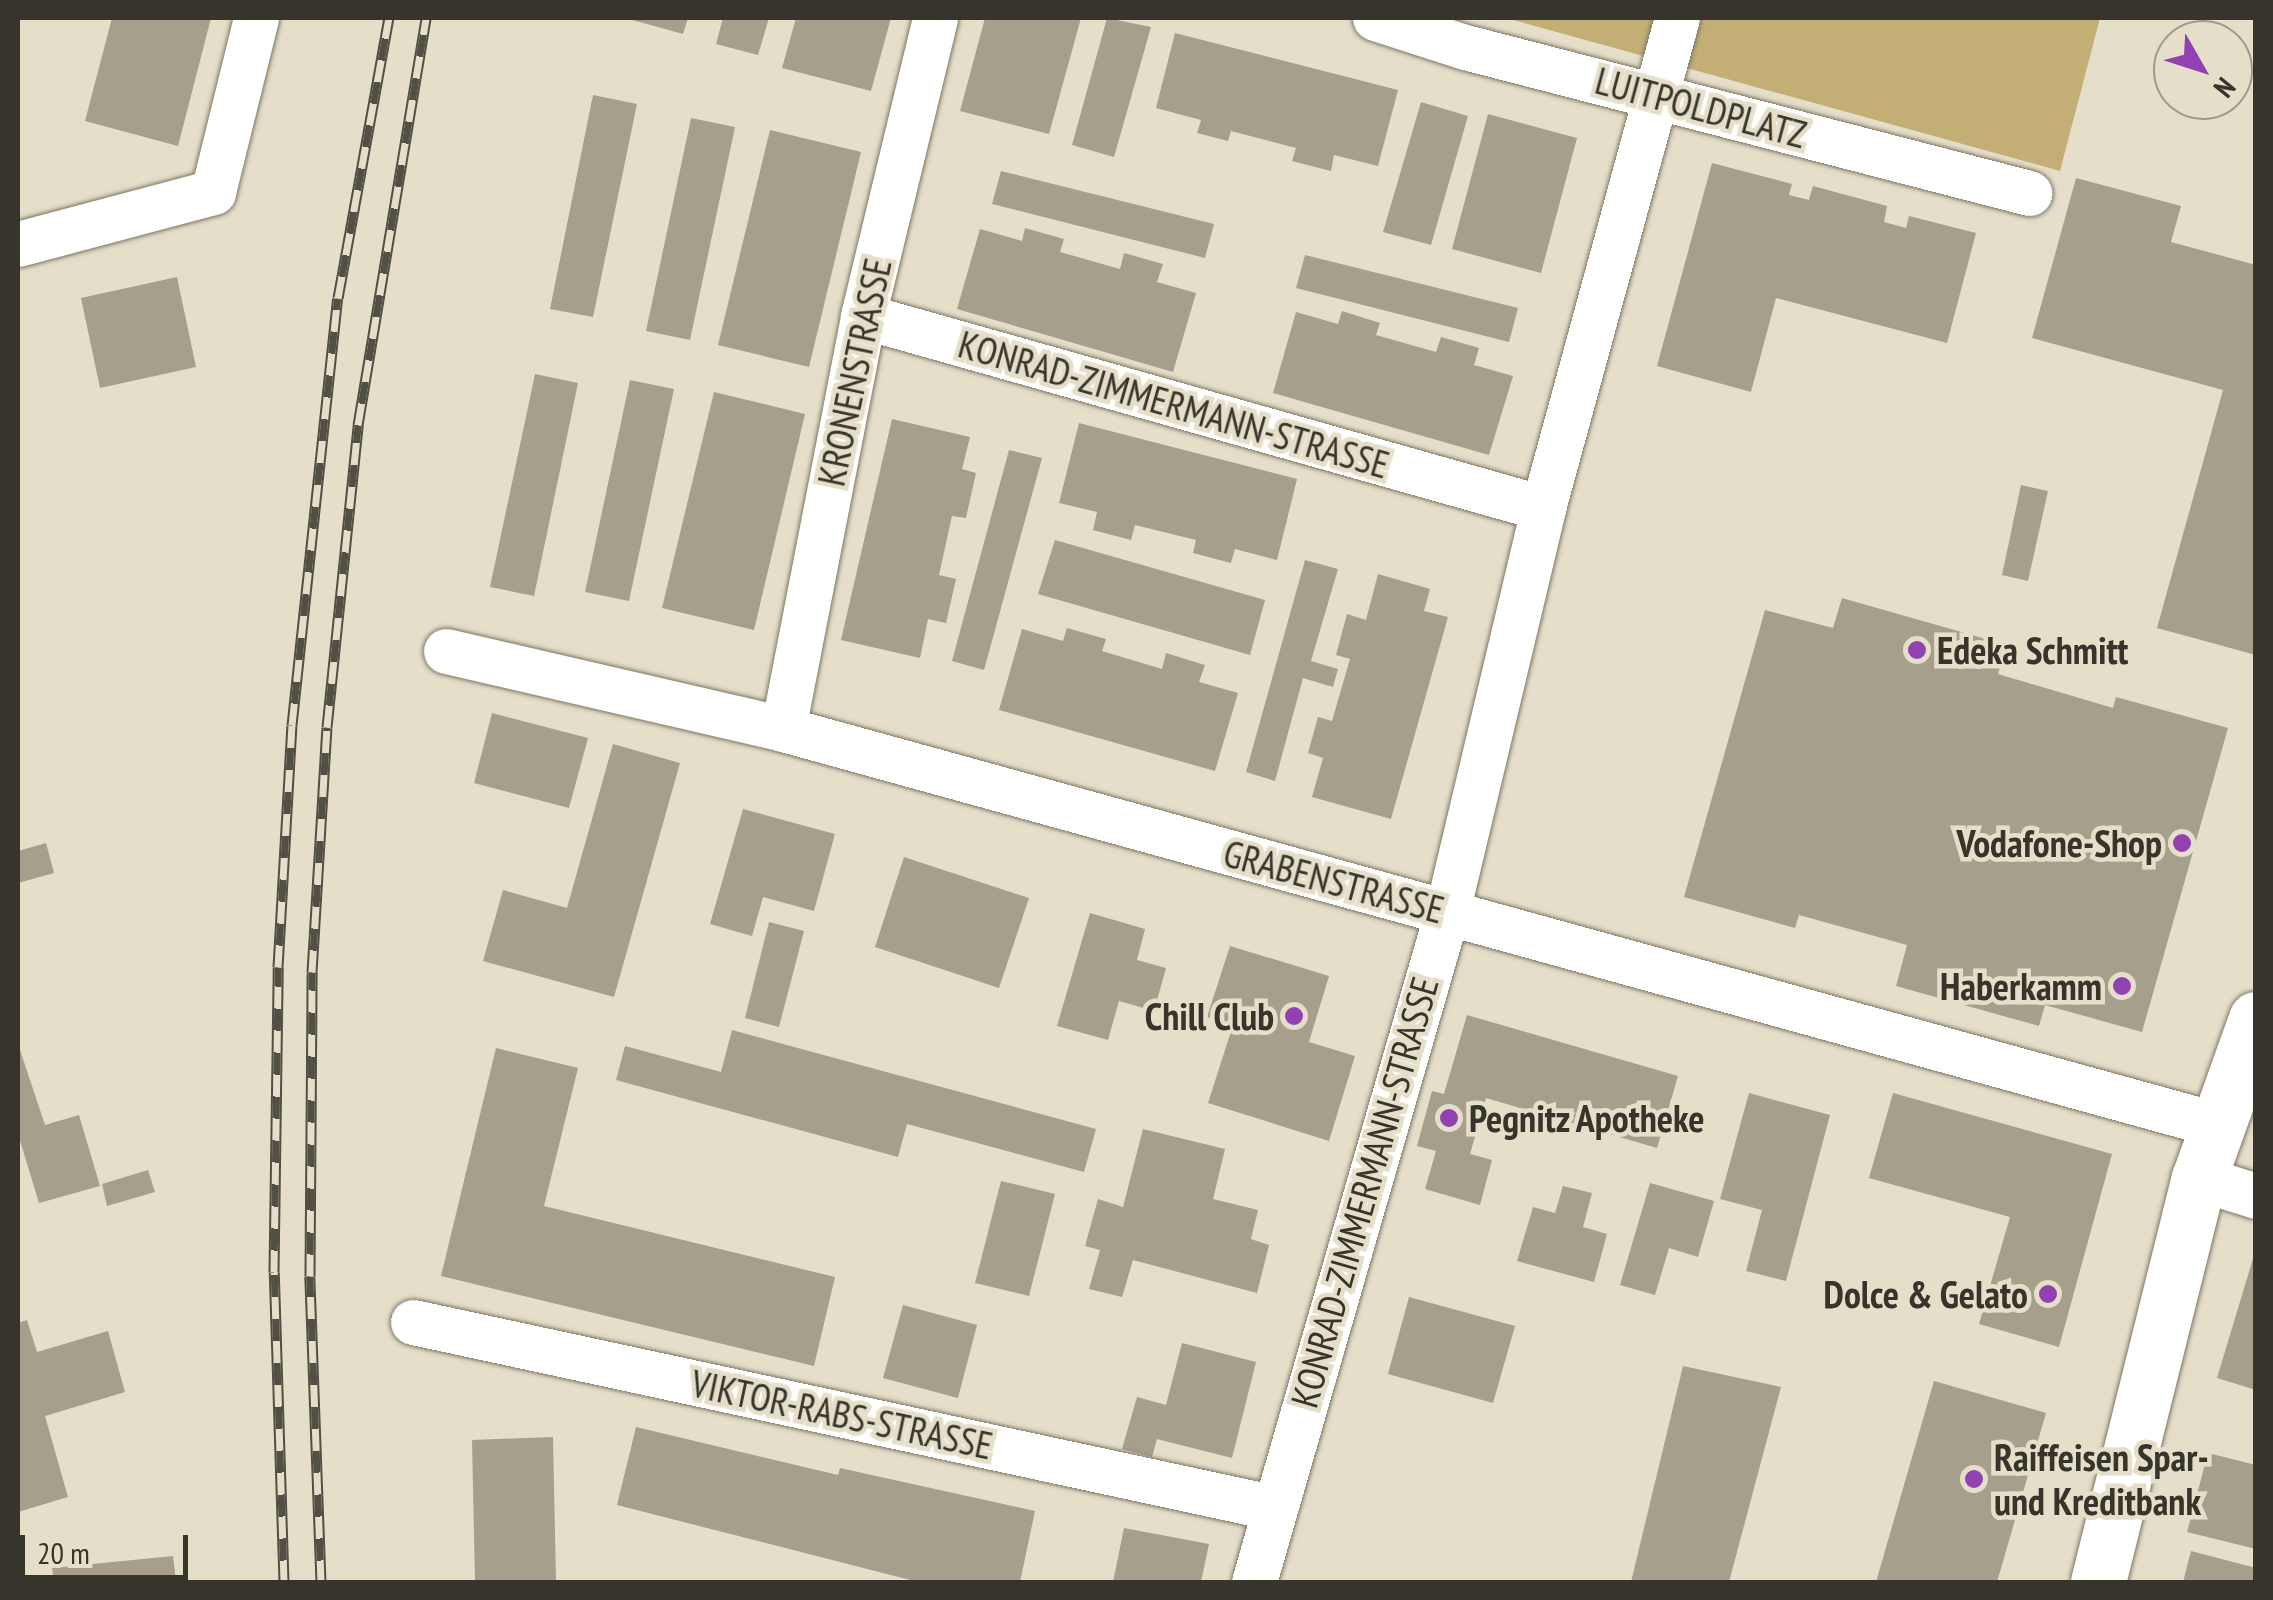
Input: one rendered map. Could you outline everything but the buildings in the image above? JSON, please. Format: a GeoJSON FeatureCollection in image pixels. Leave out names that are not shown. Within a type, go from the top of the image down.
{"type":"FeatureCollection","features":[{"type":"Feature","properties":{"kind":"main road"},"geometry":{"type":"LineString","coordinates":[[2098,1582],[2199,1178],[2256,1019]]}},
{"type":"Feature","properties":{"kind":"street"},"geometry":{"type":"LineString","coordinates":[[18,244],[213,192],[256,18]]}},
{"type":"Feature","properties":{"kind":"street","name":"KRONENSTRASSE"},"geometry":{"type":"LineString","coordinates":[[783,729],[863,316],[936,18]]}},
{"type":"Feature","properties":{"kind":"street","name":"LUITPOLDPLATZ"},"geometry":{"type":"LineString","coordinates":[[1374,18],[2029,194]]}},
{"type":"Feature","properties":{"kind":"street","name":"KONRAD-ZIMMERMANN-STRASSE"},"geometry":{"type":"LineString","coordinates":[[1254,1582],[1271,1507],[1447,912],[1543,508],[1677,18]]}},
{"type":"Feature","properties":{"kind":"street","name":"KONRAD-ZIMMERMANN-STRASSE"},"geometry":{"type":"LineString","coordinates":[[863,316],[1543,508]]}},
{"type":"Feature","properties":{"kind":"street","name":"GRABENSTRASSE"},"geometry":{"type":"LineString","coordinates":[[446,651],[783,729],[2218,1125]]}},
{"type":"Feature","properties":{"kind":"street"},"geometry":{"type":"LineString","coordinates":[[2199,1178],[2256,1196]]}},
{"type":"Feature","properties":{"kind":"street","name":"VIKTOR-RABS-STRASSE"},"geometry":{"type":"LineString","coordinates":[[413,1322],[1271,1507]]}},
{"type":"Feature","properties":{"kind":"shaded area"},"geometry":{"type":"Polygon","coordinates":[[[1506,18],[2100,18],[2060,171],[1506,18]]]}},
{"type":"Feature","properties":{"kind":"railway"},"geometry":{"type":"LineString","coordinates":[[284,1582],[274,1272],[278,967],[292,725],[338,298],[389,18]]}},
{"type":"Feature","properties":{"kind":"railway"},"geometry":{"type":"LineString","coordinates":[[321,1582],[310,1276],[312,972],[327,727],[358,425],[426,18]]}},
{"type":"Feature","properties":{"kind":"place","name":"Edeka Schmitt"},"geometry":{"type":"Point","coordinates":[1917,650]}},
{"type":"Feature","properties":{"kind":"place","name":"Vodafone-Shop"},"geometry":{"type":"Point","coordinates":[2182,843]}},
{"type":"Feature","properties":{"kind":"place","name":"Haberkamm"},"geometry":{"type":"Point","coordinates":[2122,986]}},
{"type":"Feature","properties":{"kind":"place","name":"Chill Club"},"geometry":{"type":"Point","coordinates":[1294,1016]}},
{"type":"Feature","properties":{"kind":"place","name":"Pegnitz Apotheke"},"geometry":{"type":"Point","coordinates":[1449,1118]}},
{"type":"Feature","properties":{"kind":"place","name":"Dolce & Gelato"},"geometry":{"type":"Point","coordinates":[2048,1294]}},
{"type":"Feature","properties":{"kind":"place","name":"Raiffeisen Spar- und Kreditbank"},"geometry":{"type":"Point","coordinates":[1974,1479]}}]}
